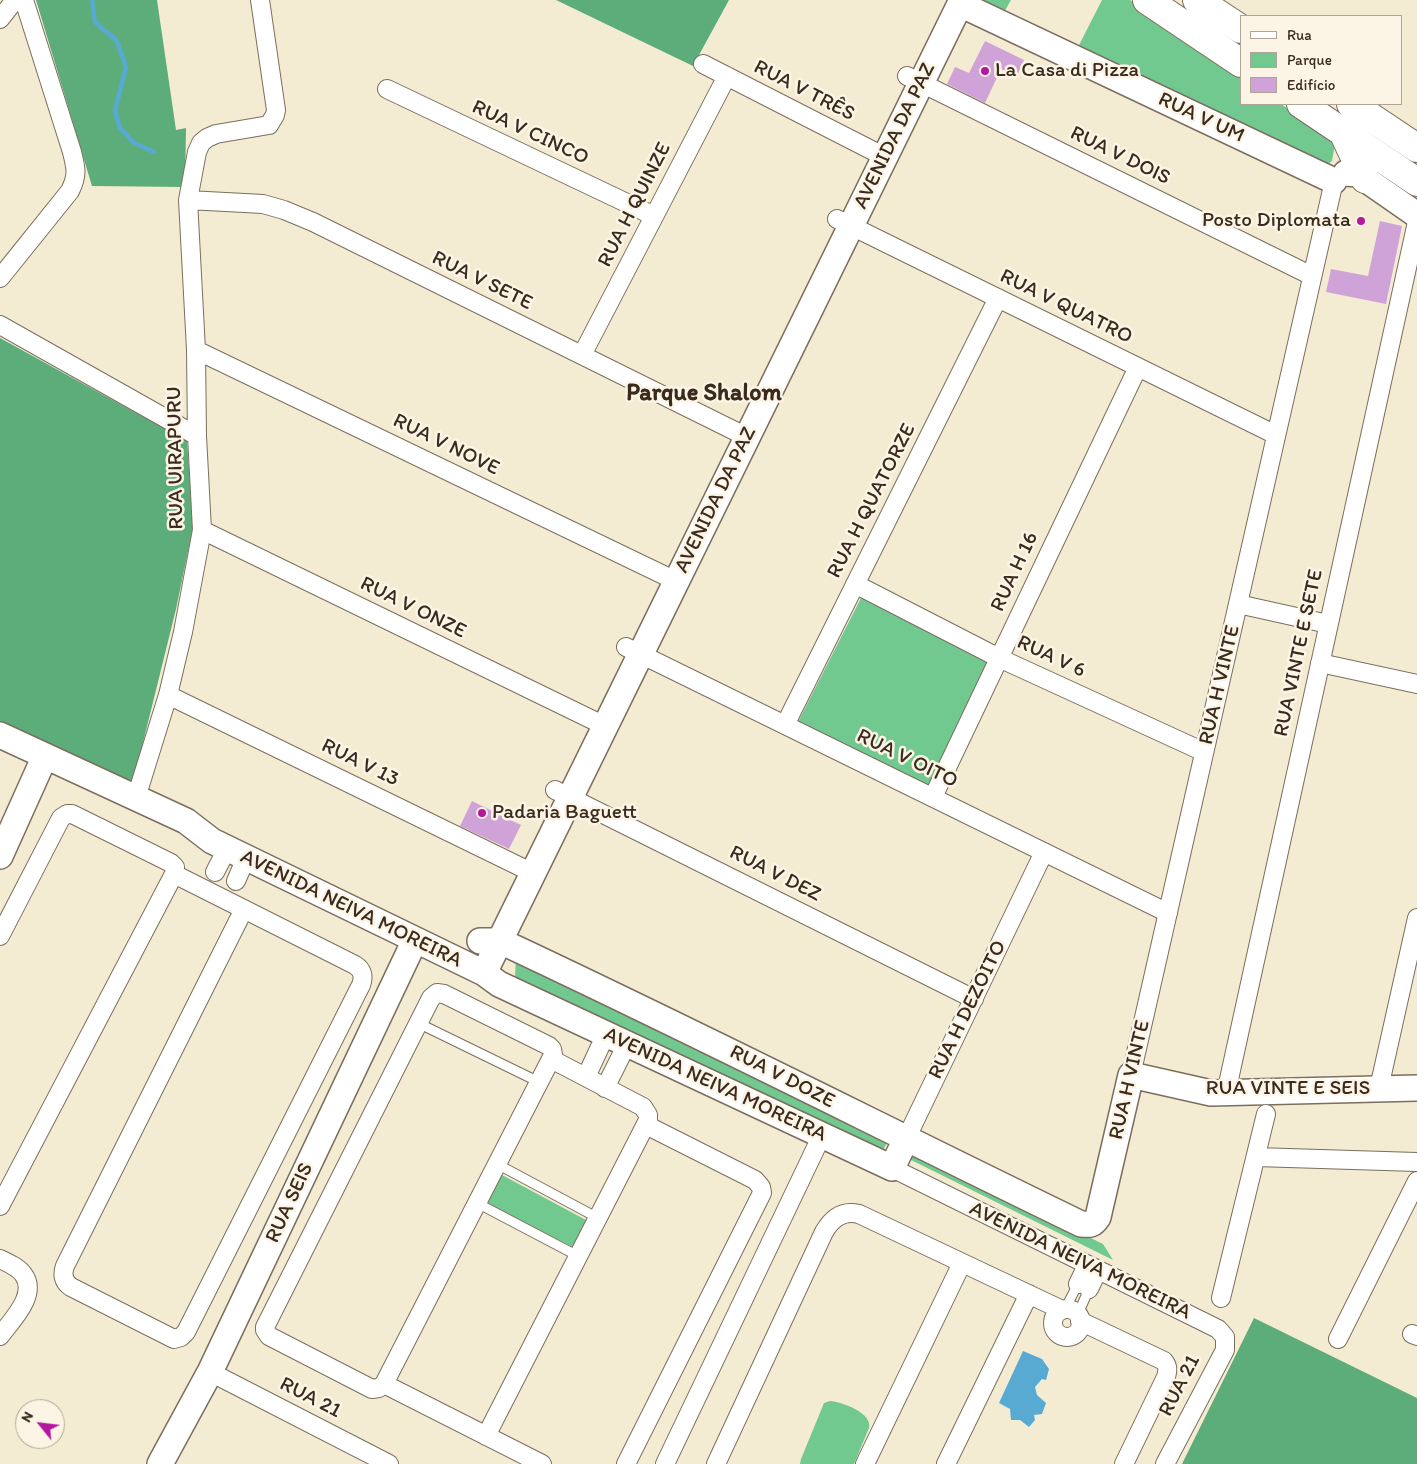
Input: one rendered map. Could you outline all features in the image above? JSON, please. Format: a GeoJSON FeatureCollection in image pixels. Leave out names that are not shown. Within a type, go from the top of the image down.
{"type":"FeatureCollection","features":[{"type":"Feature","properties":{"kind":"main road"},"geometry":{"type":"LineString","coordinates":[[1147,0],[1240,62]]}},
{"type":"Feature","properties":{"kind":"main road"},"geometry":{"type":"LineString","coordinates":[[1197,0],[1240,28]]}},
{"type":"Feature","properties":{"kind":"main road"},"geometry":{"type":"LineString","coordinates":[[1302,105],[1417,182]]}},
{"type":"Feature","properties":{"kind":"main road"},"geometry":{"type":"LineString","coordinates":[[1352,105],[1417,148]]}},
{"type":"Feature","properties":{"kind":"main road"},"geometry":{"type":"LineString","coordinates":[[1343,132],[1365,179]]}},
{"type":"Feature","properties":{"kind":"street"},"geometry":{"type":"LineString","coordinates":[[0,19],[14,0]]}},
{"type":"Feature","properties":{"kind":"street"},"geometry":{"type":"LineString","coordinates":[[0,278],[70,191],[76,180],[72,152],[24,0]]}},
{"type":"Feature","properties":{"kind":"street","name":"RUA UIRAPURU"},"geometry":{"type":"LineString","coordinates":[[136,798],[168,694],[183,632],[202,530],[197,436],[196,350],[188,200],[196,152],[207,138],[216,134],[269,125],[275,115],[276,110],[260,0]]}},
{"type":"Feature","properties":{"kind":"street","name":"AVENIDA DA PAZ"},"geometry":{"type":"LineString","coordinates":[[476,969],[914,80],[955,1]]}},
{"type":"Feature","properties":{"kind":"street","name":"RUA V UM"},"geometry":{"type":"LineString","coordinates":[[955,1],[1334,181]]}},
{"type":"Feature","properties":{"kind":"street","name":"RUA V TRÊS"},"geometry":{"type":"LineString","coordinates":[[703,64],[878,153]]}},
{"type":"Feature","properties":{"kind":"street","name":"RUA H QUINZE"},"geometry":{"type":"LineString","coordinates":[[582,355],[727,76]]}},
{"type":"Feature","properties":{"kind":"street","name":"RUA V DOIS"},"geometry":{"type":"LineString","coordinates":[[914,80],[1312,276]]}},
{"type":"Feature","properties":{"kind":"street","name":"RUA V CINCO"},"geometry":{"type":"LineString","coordinates":[[387,89],[654,216]]}},
{"type":"Feature","properties":{"kind":"street","name":"RUA H VINTE"},"geometry":{"type":"LineString","coordinates":[[1081,1224],[1090,1225],[1098,1217],[1334,181],[1343,132]]}},
{"type":"Feature","properties":{"kind":"street"},"geometry":{"type":"LineString","coordinates":[[1334,181],[1350,172],[1358,174],[1417,216]]}},
{"type":"Feature","properties":{"kind":"street","name":"RUA V SETE"},"geometry":{"type":"LineString","coordinates":[[188,200],[263,204],[313,222],[740,434]]}},
{"type":"Feature","properties":{"kind":"street","name":"RUA VINTE E SETE"},"geometry":{"type":"LineString","coordinates":[[1226,1093],[1417,222]]}},
{"type":"Feature","properties":{"kind":"street","name":"RUA V QUATRO"},"geometry":{"type":"LineString","coordinates":[[844,223],[1276,435]]}},
{"type":"Feature","properties":{"kind":"street","name":"RUA H QUATORZE"},"geometry":{"type":"LineString","coordinates":[[785,725],[998,298]]}},
{"type":"Feature","properties":{"kind":"street"},"geometry":{"type":"LineString","coordinates":[[0,325],[197,436]]}},
{"type":"Feature","properties":{"kind":"street","name":"RUA V NOVE"},"geometry":{"type":"LineString","coordinates":[[196,350],[669,577]]}},
{"type":"Feature","properties":{"kind":"street","name":"RUA H 16"},"geometry":{"type":"LineString","coordinates":[[933,797],[1138,366]]}},
{"type":"Feature","properties":{"kind":"street","name":"RUA V ONZE"},"geometry":{"type":"LineString","coordinates":[[202,530],[598,722]]}},
{"type":"Feature","properties":{"kind":"street","name":"RUA V 6"},"geometry":{"type":"LineString","coordinates":[[855,584],[999,658],[1204,752]]}},
{"type":"Feature","properties":{"kind":"street"},"geometry":{"type":"LineString","coordinates":[[1238,604],[1328,624]]}},
{"type":"Feature","properties":{"kind":"street","name":"RUA V OITO"},"geometry":{"type":"LineString","coordinates":[[633,650],[1168,913]]}},
{"type":"Feature","properties":{"kind":"street"},"geometry":{"type":"LineString","coordinates":[[1320,663],[1417,684]]}},
{"type":"Feature","properties":{"kind":"street","name":"RUA V 13"},"geometry":{"type":"LineString","coordinates":[[168,694],[525,869]]}},
{"type":"Feature","properties":{"kind":"street","name":"AVENIDA NEIVA MOREIRA"},"geometry":{"type":"LineString","coordinates":[[0,735],[42,764],[180,834],[228,849]]}},
{"type":"Feature","properties":{"kind":"street","name":"AVENIDA NEIVA MOREIRA"},"geometry":{"type":"LineString","coordinates":[[0,754],[42,764],[136,798],[186,821],[228,849],[476,969],[499,984],[892,1168],[1218,1329]]}},
{"type":"Feature","properties":{"kind":"street"},"geometry":{"type":"LineString","coordinates":[[0,856],[42,764]]}},
{"type":"Feature","properties":{"kind":"street","name":"RUA V DEZ"},"geometry":{"type":"LineString","coordinates":[[563,793],[974,998]]}},
{"type":"Feature","properties":{"kind":"street"},"geometry":{"type":"LineString","coordinates":[[0,936],[61,818],[66,814],[72,814],[171,863],[175,867],[174,874],[0,1206]]}},
{"type":"Feature","properties":{"kind":"street"},"geometry":{"type":"LineString","coordinates":[[215,872],[228,849]]}},
{"type":"Feature","properties":{"kind":"street"},"geometry":{"type":"LineString","coordinates":[[228,849],[236,881]]}},
{"type":"Feature","properties":{"kind":"street","name":"RUA H DEZOITO"},"geometry":{"type":"LineString","coordinates":[[892,1168],[1044,852]]}},
{"type":"Feature","properties":{"kind":"street"},"geometry":{"type":"LineString","coordinates":[[174,874],[244,909],[355,965],[360,970],[363,980],[186,1332],[181,1338],[174,1339],[70,1287],[66,1284],[63,1274],[65,1266],[244,909]]}},
{"type":"Feature","properties":{"kind":"street"},"geometry":{"type":"LineString","coordinates":[[1378,1088],[1417,918]]}},
{"type":"Feature","properties":{"kind":"street","name":"RUA SEIS"},"geometry":{"type":"LineString","coordinates":[[160,1464],[210,1372],[415,940]]}},
{"type":"Feature","properties":{"kind":"street","name":"RUA V DOZE"},"geometry":{"type":"LineString","coordinates":[[490,941],[694,1032],[906,1139],[1081,1224]]}},
{"type":"Feature","properties":{"kind":"street"},"geometry":{"type":"LineString","coordinates":[[440,993],[549,1046],[552,1049],[551,1059],[384,1384],[379,1388],[372,1389],[269,1336],[265,1327],[418,1023],[432,996],[440,993]]}},
{"type":"Feature","properties":{"kind":"street"},"geometry":{"type":"LineString","coordinates":[[586,1077],[617,1039]]}},
{"type":"Feature","properties":{"kind":"street"},"geometry":{"type":"LineString","coordinates":[[605,1088],[617,1039]]}},
{"type":"Feature","properties":{"kind":"street"},"geometry":{"type":"LineString","coordinates":[[486,1436],[646,1125],[648,1115],[643,1108],[551,1059]]}},
{"type":"Feature","properties":{"kind":"street","name":"RUA VINTE E SEIS"},"geometry":{"type":"LineString","coordinates":[[1131,1076],[1210,1093],[1417,1088]]}},
{"type":"Feature","properties":{"kind":"street"},"geometry":{"type":"LineString","coordinates":[[1221,1298],[1266,1114]]}},
{"type":"Feature","properties":{"kind":"street"},"geometry":{"type":"LineString","coordinates":[[626,1464],[762,1193],[761,1187],[755,1180],[646,1125]]}},
{"type":"Feature","properties":{"kind":"street"},"geometry":{"type":"LineString","coordinates":[[665,1464],[822,1135]]}},
{"type":"Feature","properties":{"kind":"street"},"geometry":{"type":"LineString","coordinates":[[1256,1157],[1417,1162]]}},
{"type":"Feature","properties":{"kind":"street"},"geometry":{"type":"LineString","coordinates":[[1338,1339],[1417,1181]]}},
{"type":"Feature","properties":{"kind":"street"},"geometry":{"type":"LineString","coordinates":[[716,1464],[824,1232],[838,1216],[852,1212],[1071,1313],[1164,1361],[1168,1368],[1166,1377],[1124,1464]]}},
{"type":"Feature","properties":{"kind":"street"},"geometry":{"type":"LineString","coordinates":[[0,1259],[19,1269],[24,1275],[28,1288],[27,1296],[21,1308],[0,1336]]}},
{"type":"Feature","properties":{"kind":"street"},"geometry":{"type":"LineString","coordinates":[[865,1464],[962,1263]]}},
{"type":"Feature","properties":{"kind":"street"},"geometry":{"type":"LineString","coordinates":[[1083,1286],[1093,1267]]}},
{"type":"Feature","properties":{"kind":"street"},"geometry":{"type":"LineString","coordinates":[[946,1464],[1029,1294]]}},
{"type":"Feature","properties":{"kind":"street","name":"RUA 21"},"geometry":{"type":"LineString","coordinates":[[1165,1464],[1224,1350],[1225,1337],[1218,1329]]}},
{"type":"Feature","properties":{"kind":"street","name":"RUA 21"},"geometry":{"type":"LineString","coordinates":[[210,1372],[389,1464]]}},
{"type":"Feature","properties":{"kind":"street"},"geometry":{"type":"LineString","coordinates":[[384,1384],[542,1464]]}},
{"type":"Feature","properties":{"kind":"lane"},"geometry":{"type":"LineString","coordinates":[[206,890],[215,872]]}},
{"type":"Feature","properties":{"kind":"lane"},"geometry":{"type":"LineString","coordinates":[[226,900],[236,881]]}},
{"type":"Feature","properties":{"kind":"lane"},"geometry":{"type":"LineString","coordinates":[[418,1023],[539,1082]]}},
{"type":"Feature","properties":{"kind":"lane"},"geometry":{"type":"LineString","coordinates":[[497,1164],[598,1218]]}},
{"type":"Feature","properties":{"kind":"lane"},"geometry":{"type":"LineString","coordinates":[[477,1203],[578,1256]]}},
{"type":"Feature","properties":{"kind":"lane"},"geometry":{"type":"LineString","coordinates":[[1071,1313],[1083,1286]]}},
{"type":"Feature","properties":{"kind":"lane"},"geometry":{"type":"LineString","coordinates":[[1071,1313],[1083,1286]]}},
{"type":"Feature","properties":{"kind":"green space"},"geometry":{"type":"Polygon","coordinates":[[[36,0],[157,0],[176,130],[186,128],[185,187],[92,186],[36,0]]]}},
{"type":"Feature","properties":{"kind":"green space"},"geometry":{"type":"Polygon","coordinates":[[[556,0],[729,0],[693,66],[556,0]]]}},
{"type":"Feature","properties":{"kind":"green space"},"geometry":{"type":"Polygon","coordinates":[[[980,0],[1011,0],[1003,14],[980,0]]]}},
{"type":"Feature","properties":{"kind":"green space"},"geometry":{"type":"Polygon","coordinates":[[[1102,0],[1130,0],[1240,75],[1240,105],[1282,105],[1332,139],[1335,144],[1332,161],[1327,165],[1076,51],[1102,0]]]}},
{"type":"Feature","properties":{"kind":"green space"},"geometry":{"type":"Polygon","coordinates":[[[0,338],[187,441],[193,527],[176,609],[133,783],[0,721],[0,338]]]}},
{"type":"Feature","properties":{"kind":"green space"},"geometry":{"type":"Polygon","coordinates":[[[862,596],[991,660],[927,787],[798,722],[862,596]]]}},
{"type":"Feature","properties":{"kind":"green space"},"geometry":{"type":"Polygon","coordinates":[[[516,956],[889,1139],[881,1154],[515,978],[516,956]]]}},
{"type":"Feature","properties":{"kind":"green space"},"geometry":{"type":"Polygon","coordinates":[[[910,1149],[1103,1244],[1113,1260],[905,1157],[910,1149]]]}},
{"type":"Feature","properties":{"kind":"green space"},"geometry":{"type":"Polygon","coordinates":[[[499,1175],[586,1220],[588,1223],[575,1246],[573,1247],[486,1204],[499,1175]]]}},
{"type":"Feature","properties":{"kind":"green space"},"geometry":{"type":"Polygon","coordinates":[[[1254,1318],[1417,1398],[1417,1464],[1182,1464],[1254,1318]]]}},
{"type":"Feature","properties":{"kind":"green space"},"geometry":{"type":"Polygon","coordinates":[[[830,1401],[856,1409],[862,1413],[869,1423],[869,1428],[854,1464],[800,1464],[824,1403],[830,1401]]]}},
{"type":"Feature","properties":{"kind":"water"},"geometry":{"type":"Polygon","coordinates":[[[1023,1351],[1042,1359],[1049,1369],[1046,1380],[1042,1379],[1035,1387],[1037,1395],[1046,1403],[1042,1414],[1034,1415],[1035,1420],[1029,1427],[1020,1420],[1011,1420],[1010,1409],[999,1403],[1023,1351]]]}},
{"type":"Feature","properties":{"kind":"building","name":"La Casa di Pizza"},"geometry":{"type":"Polygon","coordinates":[[[985,41],[1024,60],[1017,76],[1001,69],[985,103],[947,84],[955,67],[969,73],[985,41]]]}},
{"type":"Feature","properties":{"kind":"building"},"geometry":{"type":"Polygon","coordinates":[[[1380,221],[1402,226],[1386,304],[1326,292],[1331,269],[1368,276],[1380,221]]]}},
{"type":"Feature","properties":{"kind":"building","name":"Padaria Baguett"},"geometry":{"type":"Polygon","coordinates":[[[472,801],[521,825],[509,849],[460,826],[472,801]]]}},
{"type":"Feature","properties":{"kind":"waterway"},"geometry":{"type":"LineString","coordinates":[[92,0],[95,22],[117,41],[126,67],[115,111],[120,128],[133,142],[154,152]]}},
{"type":"Feature","properties":{"kind":"place","name":"La Casa di Pizza"},"geometry":{"type":"Point","coordinates":[985,71]}},
{"type":"Feature","properties":{"kind":"place","name":"Posto Diplomata"},"geometry":{"type":"Point","coordinates":[1361,221]}},
{"type":"Feature","properties":{"kind":"place","name":"Padaria Baguett"},"geometry":{"type":"Point","coordinates":[482,813]}},
{"type":"Feature","properties":{"kind":"district","name":"Parque Shalom"},"geometry":{"type":"Point","coordinates":[704,394]}}]}
